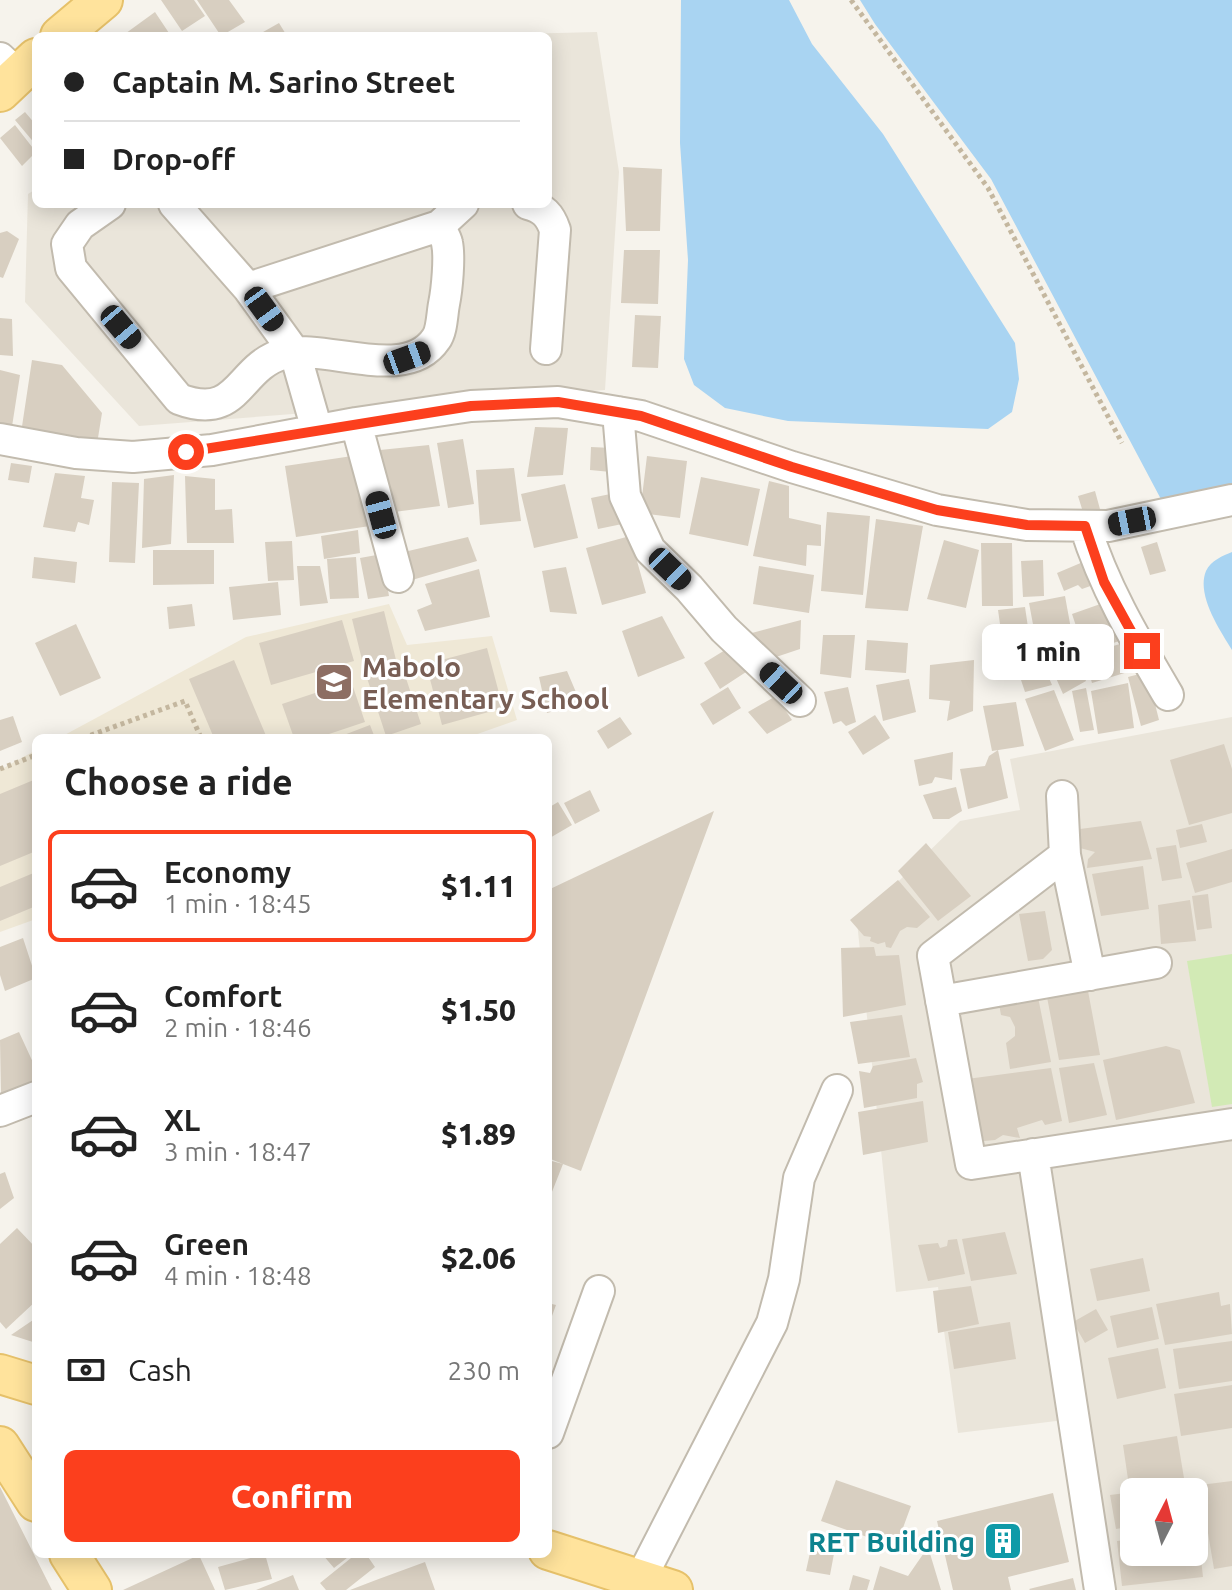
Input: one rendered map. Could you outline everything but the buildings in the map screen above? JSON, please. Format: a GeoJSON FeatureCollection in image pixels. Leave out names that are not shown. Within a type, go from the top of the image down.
{"type":"FeatureCollection","features":[{"type":"Feature","properties":{"kind":"main road"},"geometry":{"type":"LineString","coordinates":[[65,32],[103,0]]}},
{"type":"Feature","properties":{"kind":"main road"},"geometry":{"type":"LineString","coordinates":[[0,1374],[32,1384]]}},
{"type":"Feature","properties":{"kind":"main road"},"geometry":{"type":"LineString","coordinates":[[0,1446],[32,1496]]}},
{"type":"Feature","properties":{"kind":"main road"},"geometry":{"type":"LineString","coordinates":[[552,1551],[656,1585]]}},
{"type":"Feature","properties":{"kind":"main road"},"geometry":{"type":"LineString","coordinates":[[72,1558],[92,1590]]}},
{"type":"Feature","properties":{"kind":"street"},"geometry":{"type":"LineString","coordinates":[[104,208],[80,225],[67,244],[71,268],[179,399],[198,406],[222,403],[269,361],[282,354],[372,360],[407,358],[425,351],[438,337],[446,294],[447,242],[439,226]]}},
{"type":"Feature","properties":{"kind":"street"},"geometry":{"type":"LineString","coordinates":[[178,208],[248,288],[295,353],[317,430]]}},
{"type":"Feature","properties":{"kind":"street"},"geometry":{"type":"LineString","coordinates":[[248,288],[439,226],[459,208]]}},
{"type":"Feature","properties":{"kind":"street"},"geometry":{"type":"LineString","coordinates":[[539,208],[550,217],[555,230],[546,349]]}},
{"type":"Feature","properties":{"kind":"street"},"geometry":{"type":"LineString","coordinates":[[0,439],[76,453],[133,457],[212,450],[356,423],[471,406],[558,402],[641,416],[792,467],[937,510],[1027,525],[1108,526],[1232,500]]}},
{"type":"Feature","properties":{"kind":"street"},"geometry":{"type":"LineString","coordinates":[[618,412],[625,496],[650,550],[689,588],[724,629],[800,701]]}},
{"type":"Feature","properties":{"kind":"street"},"geometry":{"type":"LineString","coordinates":[[356,423],[398,577]]}},
{"type":"Feature","properties":{"kind":"street"},"geometry":{"type":"LineString","coordinates":[[1085,526],[1104,582],[1168,695]]}},
{"type":"Feature","properties":{"kind":"street"},"geometry":{"type":"LineString","coordinates":[[1062,796],[1065,855],[1090,975]]}},
{"type":"Feature","properties":{"kind":"street"},"geometry":{"type":"LineString","coordinates":[[1065,855],[933,956],[971,1164],[1232,1124]]}},
{"type":"Feature","properties":{"kind":"street"},"geometry":{"type":"LineString","coordinates":[[941,1001],[1156,963]]}},
{"type":"Feature","properties":{"kind":"street"},"geometry":{"type":"LineString","coordinates":[[656,1585],[772,1323],[784,1279],[799,1178],[837,1090]]}},
{"type":"Feature","properties":{"kind":"street"},"geometry":{"type":"LineString","coordinates":[[0,1111],[32,1099]]}},
{"type":"Feature","properties":{"kind":"street"},"geometry":{"type":"LineString","coordinates":[[1033,1154],[1100,1590]]}},
{"type":"Feature","properties":{"kind":"street"},"geometry":{"type":"LineString","coordinates":[[552,1422],[599,1291]]}},
{"type":"Feature","properties":{"kind":"path"},"geometry":{"type":"LineString","coordinates":[[851,0],[988,188],[1122,443]]}},
{"type":"Feature","properties":{"kind":"path"},"geometry":{"type":"LineString","coordinates":[[94,734],[185,701],[199,734]]}},
{"type":"Feature","properties":{"kind":"path"},"geometry":{"type":"LineString","coordinates":[[0,769],[32,757]]}},
{"type":"Feature","properties":{"kind":"shaded area"},"geometry":{"type":"Polygon","coordinates":[[[597,32],[619,172],[605,390],[139,426],[25,302],[28,194],[32,192],[32,208],[552,208],[552,33],[597,32]]]}},
{"type":"Feature","properties":{"kind":"shaded area","name":"Mabolo Elementary School"},"geometry":{"type":"Polygon","coordinates":[[[389,604],[407,645],[492,636],[517,720],[477,734],[66,734],[246,637],[389,604]]]}},
{"type":"Feature","properties":{"kind":"shaded area"},"geometry":{"type":"Polygon","coordinates":[[[1232,717],[1232,1590],[1083,1590],[1064,1420],[958,1433],[938,1287],[896,1292],[857,922],[960,821],[1020,810],[1010,759],[1232,717]]]}},
{"type":"Feature","properties":{"kind":"shaded area"},"geometry":{"type":"Polygon","coordinates":[[[32,752],[32,920],[0,932],[0,770],[32,752]]]}},
{"type":"Feature","properties":{"kind":"green space"},"geometry":{"type":"Polygon","coordinates":[[[1232,954],[1232,1104],[1212,1107],[1187,961],[1232,954]]]}},
{"type":"Feature","properties":{"kind":"water"},"geometry":{"type":"Polygon","coordinates":[[[681,0],[789,0],[812,44],[883,134],[1015,343],[1019,379],[1012,412],[988,429],[788,421],[725,408],[694,385],[684,359],[688,260],[680,143],[681,0]]]}},
{"type":"Feature","properties":{"kind":"water"},"geometry":{"type":"Polygon","coordinates":[[[860,0],[1232,0],[1232,489],[1163,503],[991,179],[860,0]]]}},
{"type":"Feature","properties":{"kind":"water"},"geometry":{"type":"Polygon","coordinates":[[[1232,552],[1232,650],[1211,612],[1204,580],[1211,564],[1232,552]]]}},
{"type":"Feature","properties":{"kind":"place","name":"Mabolo Elementary School"},"geometry":{"type":"Point","coordinates":[334,682]}},
{"type":"Feature","properties":{"kind":"place","name":"RET Building"},"geometry":{"type":"Point","coordinates":[1003,1541]}},
{"type":"Feature","properties":{"kind":"route"},"geometry":{"type":"LineString","coordinates":[[186,452],[471,406],[558,402],[641,416],[792,467],[937,510],[1027,525],[1085,526],[1104,582],[1142,651]]}}]}
